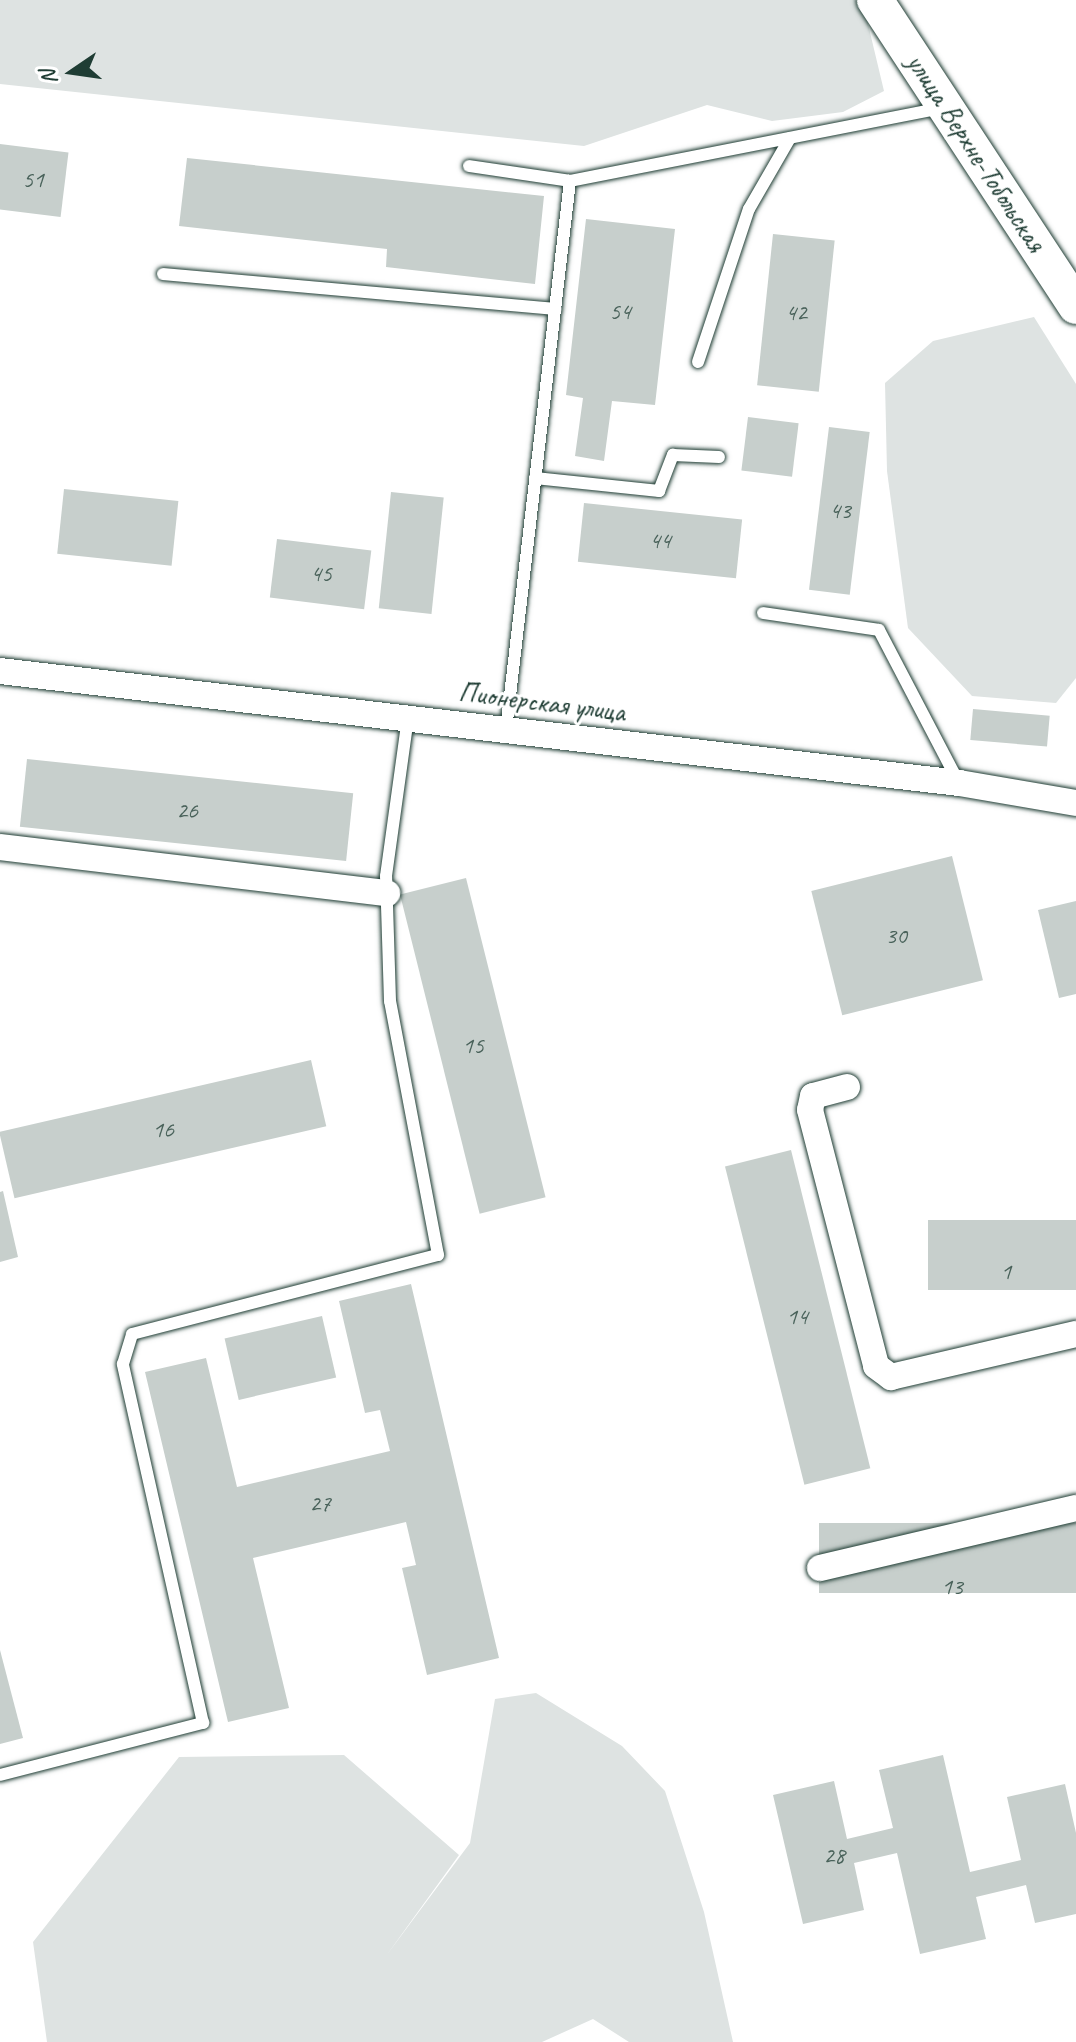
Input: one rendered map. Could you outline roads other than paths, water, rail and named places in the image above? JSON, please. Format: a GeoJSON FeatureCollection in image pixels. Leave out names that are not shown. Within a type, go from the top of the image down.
{"type":"FeatureCollection","features":[{"type":"Feature","properties":{"kind":"street","name":"улица Верхне-Тобольская"},"geometry":{"type":"LineString","coordinates":[[875,0],[1076,306]]}},
{"type":"Feature","properties":{"kind":"street","name":"Пионерская улица"},"geometry":{"type":"LineString","coordinates":[[0,671],[959,783],[1076,803]]}},
{"type":"Feature","properties":{"kind":"street"},"geometry":{"type":"LineString","coordinates":[[0,847],[387,893]]}},
{"type":"Feature","properties":{"kind":"street"},"geometry":{"type":"LineString","coordinates":[[847,1087],[813,1096],[810,1110],[876,1366],[891,1377],[1076,1334]]}},
{"type":"Feature","properties":{"kind":"street"},"geometry":{"type":"LineString","coordinates":[[820,1568],[1076,1508]]}},
{"type":"Feature","properties":{"kind":"lane"},"geometry":{"type":"LineString","coordinates":[[469,166],[570,181],[946,108]]}},
{"type":"Feature","properties":{"kind":"lane"},"geometry":{"type":"LineString","coordinates":[[698,362],[749,209],[790,138]]}},
{"type":"Feature","properties":{"kind":"lane"},"geometry":{"type":"LineString","coordinates":[[506,730],[570,181]]}},
{"type":"Feature","properties":{"kind":"lane"},"geometry":{"type":"LineString","coordinates":[[163,274],[555,309]]}},
{"type":"Feature","properties":{"kind":"lane"},"geometry":{"type":"LineString","coordinates":[[535,478],[659,491],[673,455],[719,457]]}},
{"type":"Feature","properties":{"kind":"lane"},"geometry":{"type":"LineString","coordinates":[[763,613],[879,630],[959,783]]}},
{"type":"Feature","properties":{"kind":"lane"},"geometry":{"type":"LineString","coordinates":[[0,1775],[203,1723],[123,1364],[132,1334],[438,1255],[390,1001],[387,893],[408,718]]}}]}
